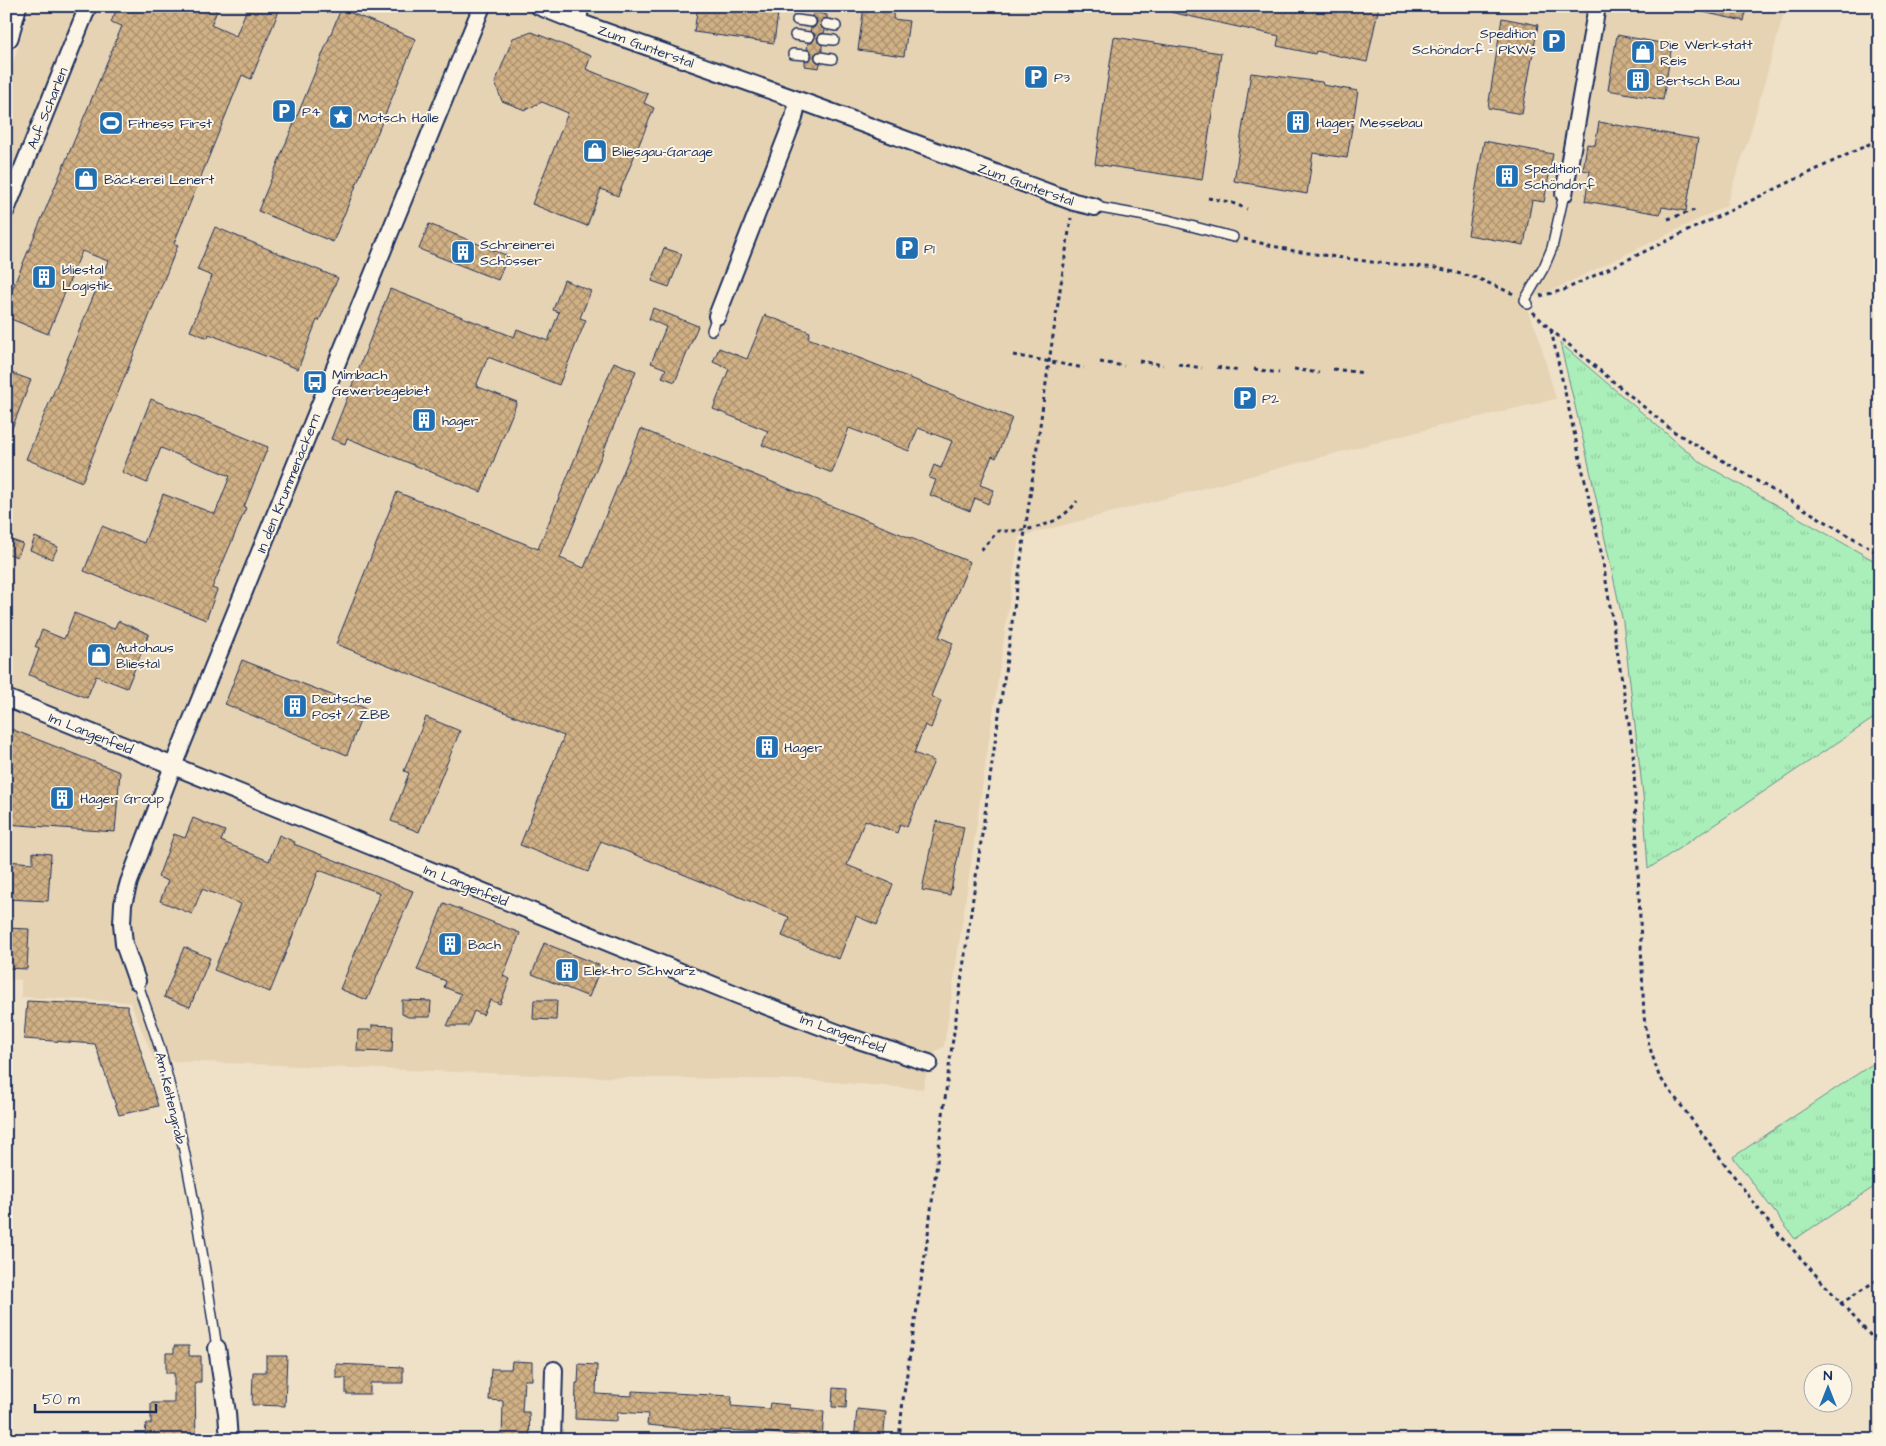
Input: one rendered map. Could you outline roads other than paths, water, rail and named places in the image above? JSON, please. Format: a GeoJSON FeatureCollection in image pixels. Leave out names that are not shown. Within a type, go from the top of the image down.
{"type":"FeatureCollection","features":[{"type":"Feature","properties":{"kind":"main road"},"geometry":{"type":"LineString","coordinates":[[6,36],[14,6]]}},
{"type":"Feature","properties":{"kind":"street","name":"Auf Scharlen"},"geometry":{"type":"LineString","coordinates":[[6,210],[88,6]]}},
{"type":"Feature","properties":{"kind":"street","name":"In den Krummenäckern"},"geometry":{"type":"LineString","coordinates":[[173,766],[482,6]]}},
{"type":"Feature","properties":{"kind":"street","name":"Zum Gunterstal"},"geometry":{"type":"LineString","coordinates":[[538,6],[579,14],[794,99],[1074,202],[1095,206]]}},
{"type":"Feature","properties":{"kind":"street"},"geometry":{"type":"LineString","coordinates":[[1564,194],[1597,6]]}},
{"type":"Feature","properties":{"kind":"street"},"geometry":{"type":"LineString","coordinates":[[714,323],[794,118],[796,108],[794,99]]}},
{"type":"Feature","properties":{"kind":"street","name":"Im Langenfeld"},"geometry":{"type":"LineString","coordinates":[[6,698],[740,996],[846,1036],[929,1063]]}},
{"type":"Feature","properties":{"kind":"street","name":"Am Keltengrab"},"geometry":{"type":"LineString","coordinates":[[137,980],[124,944],[123,904],[129,882],[173,766]]}},
{"type":"Feature","properties":{"kind":"street","name":"Am Keltengrab"},"geometry":{"type":"LineString","coordinates":[[217,1348],[227,1413],[229,1440]]}},
{"type":"Feature","properties":{"kind":"street"},"geometry":{"type":"LineString","coordinates":[[552,1440],[554,1370]]}},
{"type":"Feature","properties":{"kind":"lane"},"geometry":{"type":"LineString","coordinates":[[797,20],[812,22]]}},
{"type":"Feature","properties":{"kind":"lane"},"geometry":{"type":"LineString","coordinates":[[826,24],[836,26]]}},
{"type":"Feature","properties":{"kind":"lane"},"geometry":{"type":"LineString","coordinates":[[795,35],[809,37]]}},
{"type":"Feature","properties":{"kind":"lane"},"geometry":{"type":"LineString","coordinates":[[824,39],[834,40]]}},
{"type":"Feature","properties":{"kind":"lane"},"geometry":{"type":"LineString","coordinates":[[793,54],[806,55]]}},
{"type":"Feature","properties":{"kind":"lane"},"geometry":{"type":"LineString","coordinates":[[820,57],[832,59]]}},
{"type":"Feature","properties":{"kind":"lane"},"geometry":{"type":"LineString","coordinates":[[1526,302],[1552,248],[1564,194]]}},
{"type":"Feature","properties":{"kind":"lane","name":"Zum Gunterstal"},"geometry":{"type":"LineString","coordinates":[[1095,206],[1168,220],[1233,237]]}},
{"type":"Feature","properties":{"kind":"lane","name":"Am Keltengrab"},"geometry":{"type":"LineString","coordinates":[[137,980],[162,1054],[171,1093],[194,1201],[217,1348]]}},
{"type":"Feature","properties":{"kind":"place","name":"Spedition Schöndorf - PKWs"},"geometry":{"type":"Point","coordinates":[1554,41]}},
{"type":"Feature","properties":{"kind":"place","name":"Die Werkstatt Reis"},"geometry":{"type":"Point","coordinates":[1643,52]}},
{"type":"Feature","properties":{"kind":"place","name":"P3"},"geometry":{"type":"Point","coordinates":[1036,77]}},
{"type":"Feature","properties":{"kind":"place","name":"Bertsch Bau"},"geometry":{"type":"Point","coordinates":[1638,80]}},
{"type":"Feature","properties":{"kind":"place","name":"P4"},"geometry":{"type":"Point","coordinates":[284,111]}},
{"type":"Feature","properties":{"kind":"place","name":"Motsch Halle"},"geometry":{"type":"Point","coordinates":[341,117]}},
{"type":"Feature","properties":{"kind":"place","name":"Hager Messebau"},"geometry":{"type":"Point","coordinates":[1298,122]}},
{"type":"Feature","properties":{"kind":"place","name":"Fitness First"},"geometry":{"type":"Point","coordinates":[111,123]}},
{"type":"Feature","properties":{"kind":"place","name":"Bliesgau-Garage"},"geometry":{"type":"Point","coordinates":[595,151]}},
{"type":"Feature","properties":{"kind":"place","name":"Spedition Schöndorf"},"geometry":{"type":"Point","coordinates":[1507,176]}},
{"type":"Feature","properties":{"kind":"place","name":"Bäckerei Lenert"},"geometry":{"type":"Point","coordinates":[86,179]}},
{"type":"Feature","properties":{"kind":"place","name":"P1"},"geometry":{"type":"Point","coordinates":[907,248]}},
{"type":"Feature","properties":{"kind":"place","name":"Schreinerei Schösser"},"geometry":{"type":"Point","coordinates":[463,252]}},
{"type":"Feature","properties":{"kind":"place","name":"bliestal Logistik"},"geometry":{"type":"Point","coordinates":[44,277]}},
{"type":"Feature","properties":{"kind":"place","name":"Mimbach Gewerbegebiet"},"geometry":{"type":"Point","coordinates":[315,382]}},
{"type":"Feature","properties":{"kind":"place","name":"P2"},"geometry":{"type":"Point","coordinates":[1245,398]}},
{"type":"Feature","properties":{"kind":"place","name":"hager"},"geometry":{"type":"Point","coordinates":[424,420]}},
{"type":"Feature","properties":{"kind":"place","name":"Autohaus Bliestal"},"geometry":{"type":"Point","coordinates":[99,655]}},
{"type":"Feature","properties":{"kind":"place","name":"Deutsche Post / ZBB"},"geometry":{"type":"Point","coordinates":[295,706]}},
{"type":"Feature","properties":{"kind":"place","name":"Hager"},"geometry":{"type":"Point","coordinates":[767,747]}},
{"type":"Feature","properties":{"kind":"place","name":"Hager Group"},"geometry":{"type":"Point","coordinates":[62,798]}},
{"type":"Feature","properties":{"kind":"place","name":"Bach"},"geometry":{"type":"Point","coordinates":[450,944]}},
{"type":"Feature","properties":{"kind":"place","name":"Elektro Schwarz"},"geometry":{"type":"Point","coordinates":[567,970]}}]}
